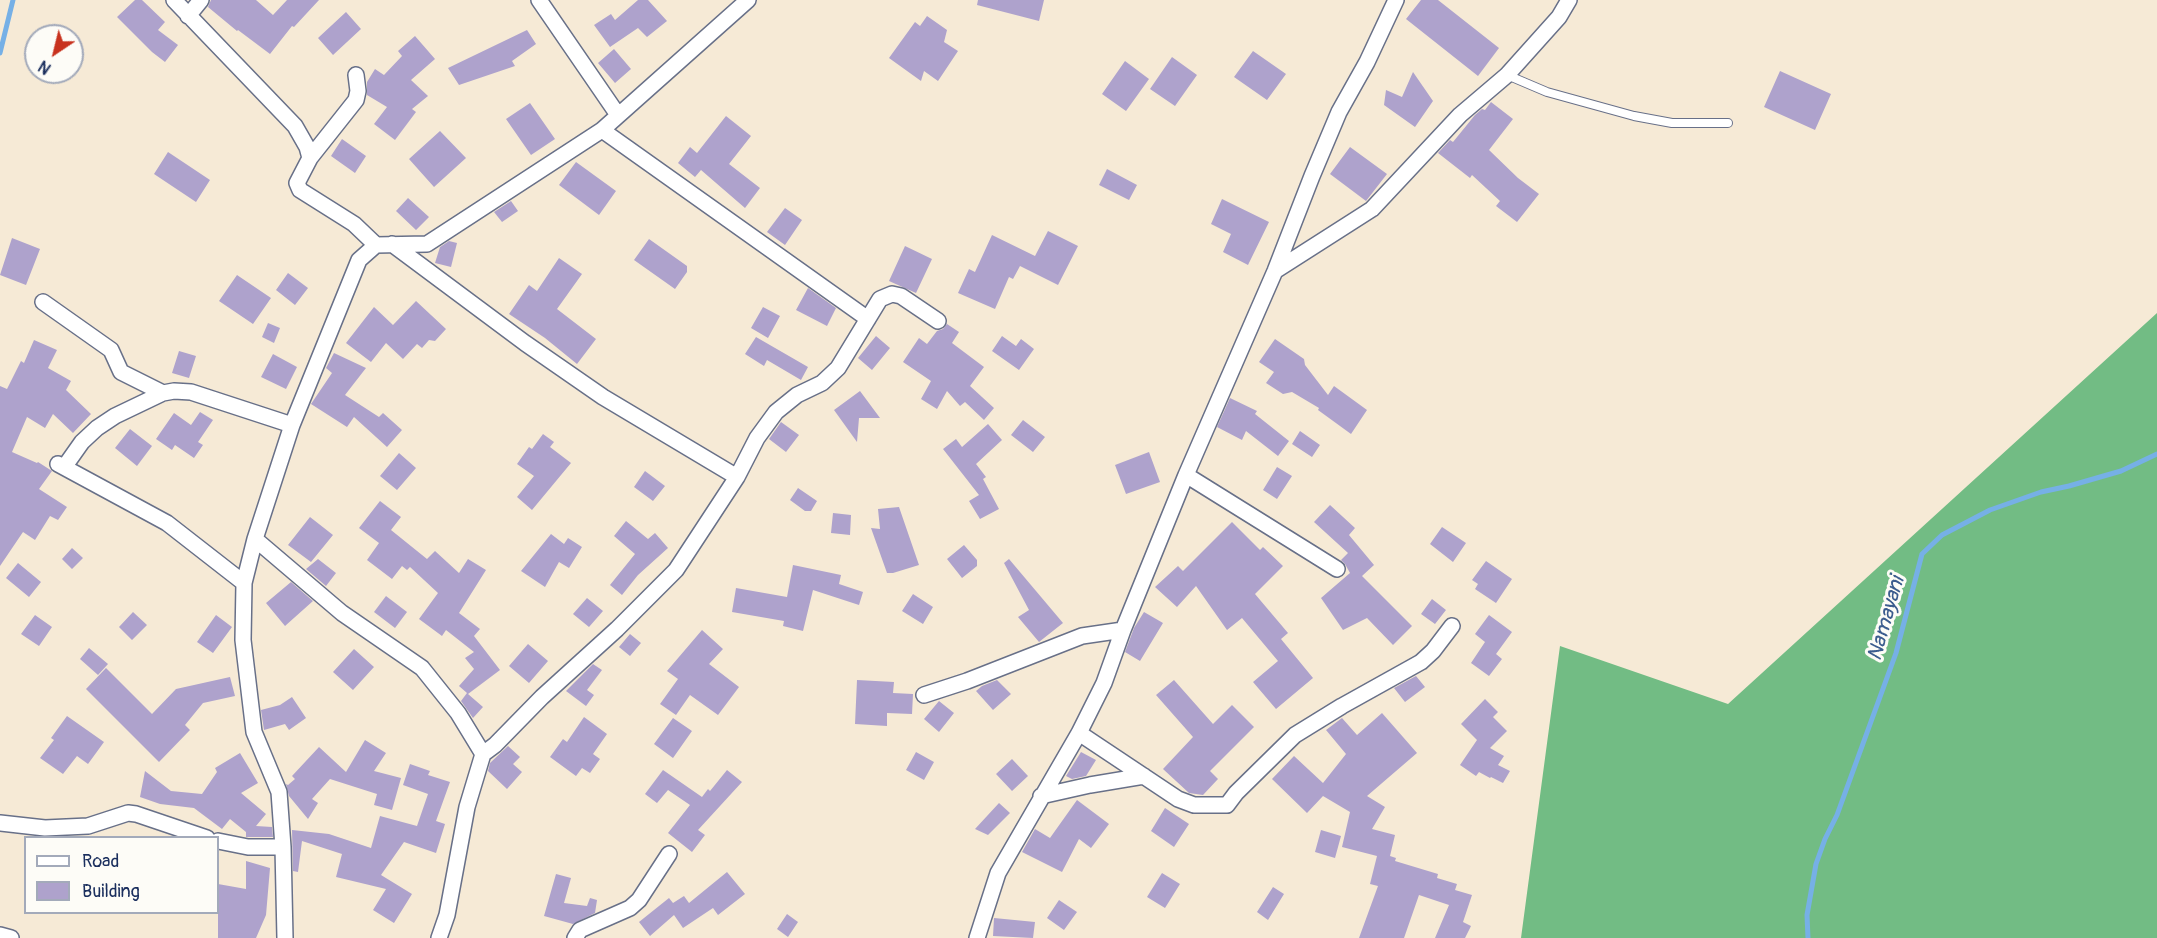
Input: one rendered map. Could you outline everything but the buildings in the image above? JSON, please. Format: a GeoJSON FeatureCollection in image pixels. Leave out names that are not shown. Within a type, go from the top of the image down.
{"type":"FeatureCollection","features":[{"type":"Feature","properties":{"kind":"street"},"geometry":{"type":"LineString","coordinates":[[174,0],[295,126],[307,147],[309,158]]}},
{"type":"Feature","properties":{"kind":"street"},"geometry":{"type":"LineString","coordinates":[[188,16],[201,0]]}},
{"type":"Feature","properties":{"kind":"street"},"geometry":{"type":"LineString","coordinates":[[539,0],[618,115]]}},
{"type":"Feature","properties":{"kind":"street"},"geometry":{"type":"LineString","coordinates":[[977,938],[998,873],[1079,733],[1104,682],[1186,475],[1275,271],[1339,112],[1367,62],[1396,0]]}},
{"type":"Feature","properties":{"kind":"street"},"geometry":{"type":"LineString","coordinates":[[1275,271],[1372,209],[1460,115],[1507,75],[1559,17],[1569,0]]}},
{"type":"Feature","properties":{"kind":"street"},"geometry":{"type":"LineString","coordinates":[[285,938],[279,792],[254,732],[243,640],[244,583],[255,538],[292,425],[359,260],[384,245],[427,244],[602,130],[745,1]]}},
{"type":"Feature","properties":{"kind":"street"},"geometry":{"type":"LineString","coordinates":[[356,75],[358,92],[356,100],[309,158],[297,183],[300,190],[354,224],[603,397],[737,477]]}},
{"type":"Feature","properties":{"kind":"street"},"geometry":{"type":"LineString","coordinates":[[602,130],[868,319]]}},
{"type":"Feature","properties":{"kind":"street"},"geometry":{"type":"LineString","coordinates":[[439,938],[445,924],[452,892],[467,807],[483,754],[617,629],[676,570],[737,477],[757,438],[776,412],[797,395],[822,383],[838,368],[880,299],[892,294],[901,296],[938,321]]}},
{"type":"Feature","properties":{"kind":"street"},"geometry":{"type":"LineString","coordinates":[[43,302],[111,350],[121,372],[164,393]]}},
{"type":"Feature","properties":{"kind":"street"},"geometry":{"type":"LineString","coordinates":[[244,583],[167,523],[61,465],[97,428],[115,416],[164,393],[174,391],[191,393],[292,425]]}},
{"type":"Feature","properties":{"kind":"street"},"geometry":{"type":"LineString","coordinates":[[1186,475],[1337,569]]}},
{"type":"Feature","properties":{"kind":"street"},"geometry":{"type":"LineString","coordinates":[[255,538],[342,613],[422,668],[458,713],[483,754]]}},
{"type":"Feature","properties":{"kind":"street"},"geometry":{"type":"LineString","coordinates":[[1079,733],[1178,799],[1194,805],[1227,805],[1236,793],[1295,735],[1421,662],[1433,651],[1452,626]]}},
{"type":"Feature","properties":{"kind":"street"},"geometry":{"type":"LineString","coordinates":[[924,695],[978,677],[1082,636],[1123,630]]}},
{"type":"Feature","properties":{"kind":"street"},"geometry":{"type":"LineString","coordinates":[[1041,796],[1144,776]]}},
{"type":"Feature","properties":{"kind":"street"},"geometry":{"type":"LineString","coordinates":[[0,823],[45,828],[88,826],[128,813],[204,836]]}},
{"type":"Feature","properties":{"kind":"street"},"geometry":{"type":"LineString","coordinates":[[219,841],[248,847],[283,847]]}},
{"type":"Feature","properties":{"kind":"street"},"geometry":{"type":"LineString","coordinates":[[575,938],[580,930],[618,915],[639,900],[669,854]]}},
{"type":"Feature","properties":{"kind":"street"},"geometry":{"type":"LineString","coordinates":[[0,935],[11,938]]}},
{"type":"Feature","properties":{"kind":"lane"},"geometry":{"type":"LineString","coordinates":[[1507,75],[1547,92],[1634,116],[1672,123],[1728,123]]}},
{"type":"Feature","properties":{"kind":"green space"},"geometry":{"type":"Polygon","coordinates":[[[2157,313],[2157,938],[1521,938],[1560,646],[1728,704],[2157,313]]]}},
{"type":"Feature","properties":{"kind":"waterway"},"geometry":{"type":"LineString","coordinates":[[0,53],[13,0]]}},
{"type":"Feature","properties":{"kind":"waterway","name":"Namayani"},"geometry":{"type":"LineString","coordinates":[[1808,938],[1807,915],[1816,864],[1837,815],[1896,653],[1922,554],[1942,535],[1990,510],[2041,492],[2121,471],[2157,454]]}}]}
